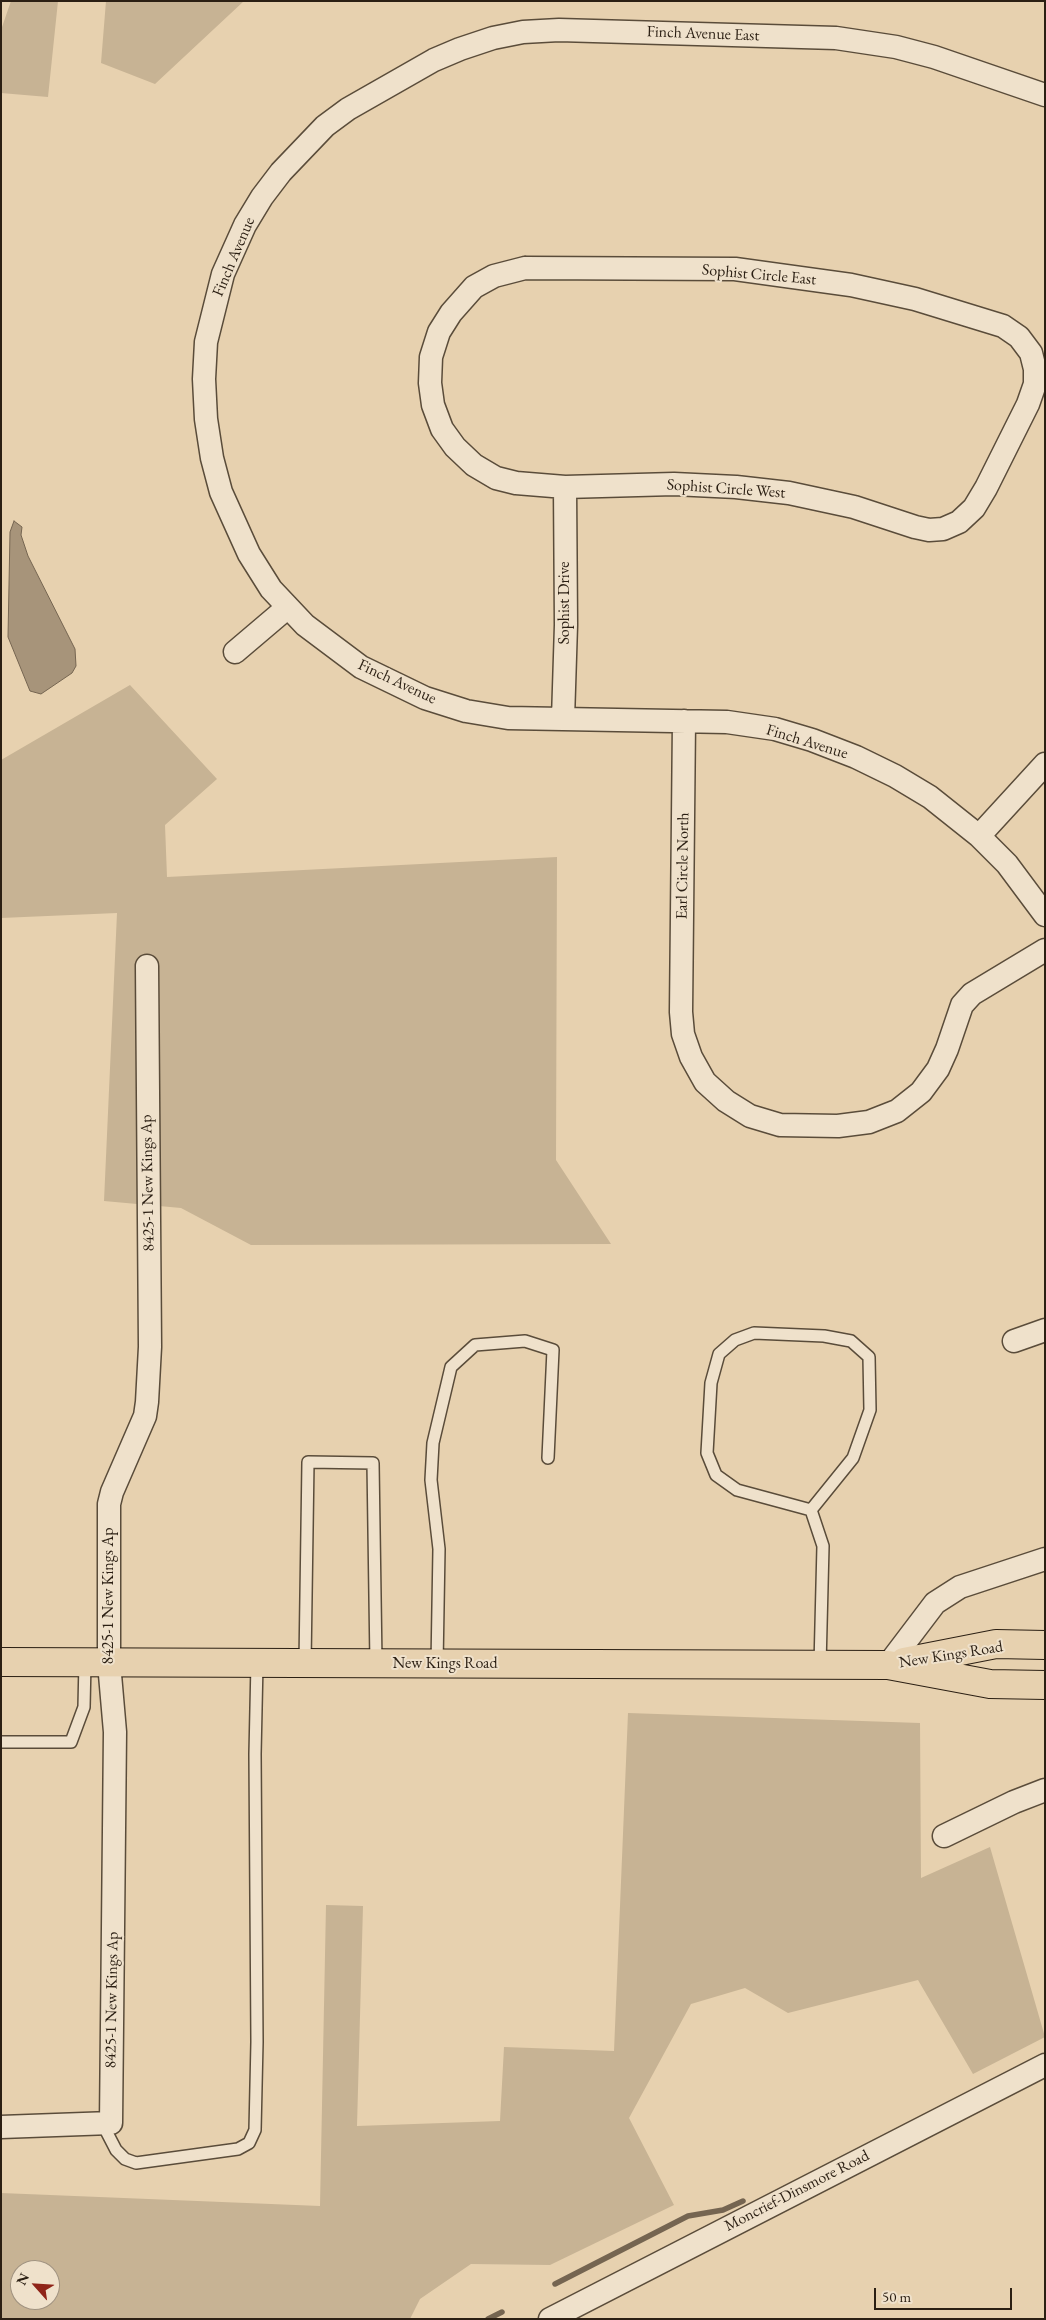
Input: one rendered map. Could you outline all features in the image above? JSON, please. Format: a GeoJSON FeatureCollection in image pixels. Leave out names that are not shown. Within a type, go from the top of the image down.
{"type":"FeatureCollection","features":[{"type":"Feature","properties":{"kind":"highway","name":"New Kings Road"},"geometry":{"type":"LineString","coordinates":[[888,1665],[996,1644],[1045,1645]]}},
{"type":"Feature","properties":{"kind":"highway","name":"New Kings Road"},"geometry":{"type":"LineString","coordinates":[[1,1662],[888,1665],[990,1684],[1045,1685]]}},
{"type":"Feature","properties":{"kind":"street","name":"Finch Avenue East"},"geometry":{"type":"LineString","coordinates":[[367,98],[434,60],[460,49],[493,38],[523,32],[559,30],[836,38],[934,57],[1045,94]]}},
{"type":"Feature","properties":{"kind":"street","name":"Finch Avenue"},"geometry":{"type":"LineString","coordinates":[[367,98],[325,126],[300,150],[262,197],[245,225],[224,274],[206,342],[204,379],[206,419],[212,458],[221,492],[249,554],[271,589],[305,625],[354,662],[388,681],[425,698],[466,711],[508,718],[727,722],[775,729],[856,757],[902,780],[930,797],[979,836],[1007,864],[1045,916]]}},
{"type":"Feature","properties":{"kind":"street","name":"Sophist Circle East"},"geometry":{"type":"LineString","coordinates":[[474,287],[494,276],[525,268],[735,269],[801,276],[915,299],[1003,326],[1019,337],[1031,353],[1035,369],[1035,384],[1028,404],[974,508],[959,522],[943,529]]}},
{"type":"Feature","properties":{"kind":"street","name":"Sophist Circle West"},"geometry":{"type":"LineString","coordinates":[[474,287],[451,313],[443,326],[431,357],[430,383],[433,406],[442,429],[455,446],[474,465],[496,478],[516,483],[565,487],[674,484],[736,487],[798,495],[854,507],[916,527],[929,530],[943,529]]}},
{"type":"Feature","properties":{"kind":"street","name":"Sophist Drive"},"geometry":{"type":"LineString","coordinates":[[563,719],[566,625],[565,487]]}},
{"type":"Feature","properties":{"kind":"street"},"geometry":{"type":"LineString","coordinates":[[235,652],[288,608]]}},
{"type":"Feature","properties":{"kind":"street","name":"Earl Circle North"},"geometry":{"type":"LineString","coordinates":[[684,721],[681,1012],[684,1034],[691,1057],[705,1082],[726,1101],[750,1116],[780,1125],[838,1126],[869,1122],[897,1111],[921,1092],[938,1069],[962,1005],[972,994],[1045,950]]}},
{"type":"Feature","properties":{"kind":"street"},"geometry":{"type":"LineString","coordinates":[[979,836],[1045,764]]}},
{"type":"Feature","properties":{"kind":"street","name":"8425-1 New Kings Ap"},"geometry":{"type":"LineString","coordinates":[[102,2123],[111,2123],[115,1732],[97,1662],[109,1504],[115,1484],[145,1416],[147,1402],[150,1347],[147,966]]}},
{"type":"Feature","properties":{"kind":"street"},"geometry":{"type":"LineString","coordinates":[[1014,1341],[1045,1330]]}},
{"type":"Feature","properties":{"kind":"street"},"geometry":{"type":"LineString","coordinates":[[888,1665],[936,1603],[960,1587],[1045,1558]]}},
{"type":"Feature","properties":{"kind":"street"},"geometry":{"type":"LineString","coordinates":[[944,1836],[1014,1802],[1045,1790]]}},
{"type":"Feature","properties":{"kind":"street","name":"Moncrief-Dinsmore Road"},"geometry":{"type":"LineString","coordinates":[[550,2319],[1045,2065]]}},
{"type":"Feature","properties":{"kind":"street"},"geometry":{"type":"LineString","coordinates":[[1,2127],[102,2123]]}},
{"type":"Feature","properties":{"kind":"lane"},"geometry":{"type":"LineString","coordinates":[[754,1333],[824,1336],[851,1341],[870,1357],[870,1410],[853,1458],[811,1510],[737,1490],[716,1475],[707,1453],[710,1383],[719,1354],[735,1340],[754,1333]]}},
{"type":"Feature","properties":{"kind":"lane"},"geometry":{"type":"LineString","coordinates":[[437,1664],[439,1549],[431,1480],[433,1443],[450,1367],[476,1345],[525,1341],[553,1350],[548,1458]]}},
{"type":"Feature","properties":{"kind":"lane"},"geometry":{"type":"LineString","coordinates":[[306,1663],[308,1462],[373,1463],[376,1663]]}},
{"type":"Feature","properties":{"kind":"lane"},"geometry":{"type":"LineString","coordinates":[[811,1510],[823,1546],[820,1665]]}},
{"type":"Feature","properties":{"kind":"lane"},"geometry":{"type":"LineString","coordinates":[[1,1742],[71,1742],[84,1707],[97,1662]]}},
{"type":"Feature","properties":{"kind":"lane"},"geometry":{"type":"LineString","coordinates":[[102,2123],[116,2150],[125,2159],[136,2163],[238,2149],[249,2143],[255,2130],[257,2042],[255,1763],[257,1663]]}},
{"type":"Feature","properties":{"kind":"shaded area"},"geometry":{"type":"Polygon","coordinates":[[[11,1],[58,1],[48,97],[1,93],[1,30],[11,1]]]}},
{"type":"Feature","properties":{"kind":"shaded area"},"geometry":{"type":"Polygon","coordinates":[[[106,1],[244,1],[155,84],[101,63],[106,1]]]}},
{"type":"Feature","properties":{"kind":"shaded area"},"geometry":{"type":"Polygon","coordinates":[[[14,521],[22,527],[21,535],[28,556],[75,649],[76,666],[72,673],[41,694],[30,691],[8,637],[10,532],[14,521]]]}},
{"type":"Feature","properties":{"kind":"shaded area"},"geometry":{"type":"Polygon","coordinates":[[[130,685],[217,779],[165,825],[167,877],[557,857],[556,1160],[611,1244],[251,1245],[181,1208],[104,1201],[117,913],[1,918],[1,760],[130,685]]]}},
{"type":"Feature","properties":{"kind":"shaded area"},"geometry":{"type":"Polygon","coordinates":[[[628,1713],[920,1723],[921,1878],[990,1847],[1045,2037],[973,2074],[918,1980],[788,2013],[745,1988],[691,2004],[629,2118],[674,2205],[550,2265],[471,2264],[420,2299],[410,2319],[1,2319],[1,2193],[320,2206],[326,1905],[363,1906],[357,2126],[500,2121],[504,2047],[614,2051],[628,1713]]]}},
{"type":"Feature","properties":{"kind":"waterway"},"geometry":{"type":"LineString","coordinates":[[555,2284],[688,2216],[723,2210],[743,2201]]}},
{"type":"Feature","properties":{"kind":"waterway"},"geometry":{"type":"LineString","coordinates":[[488,2319],[502,2312]]}}]}
